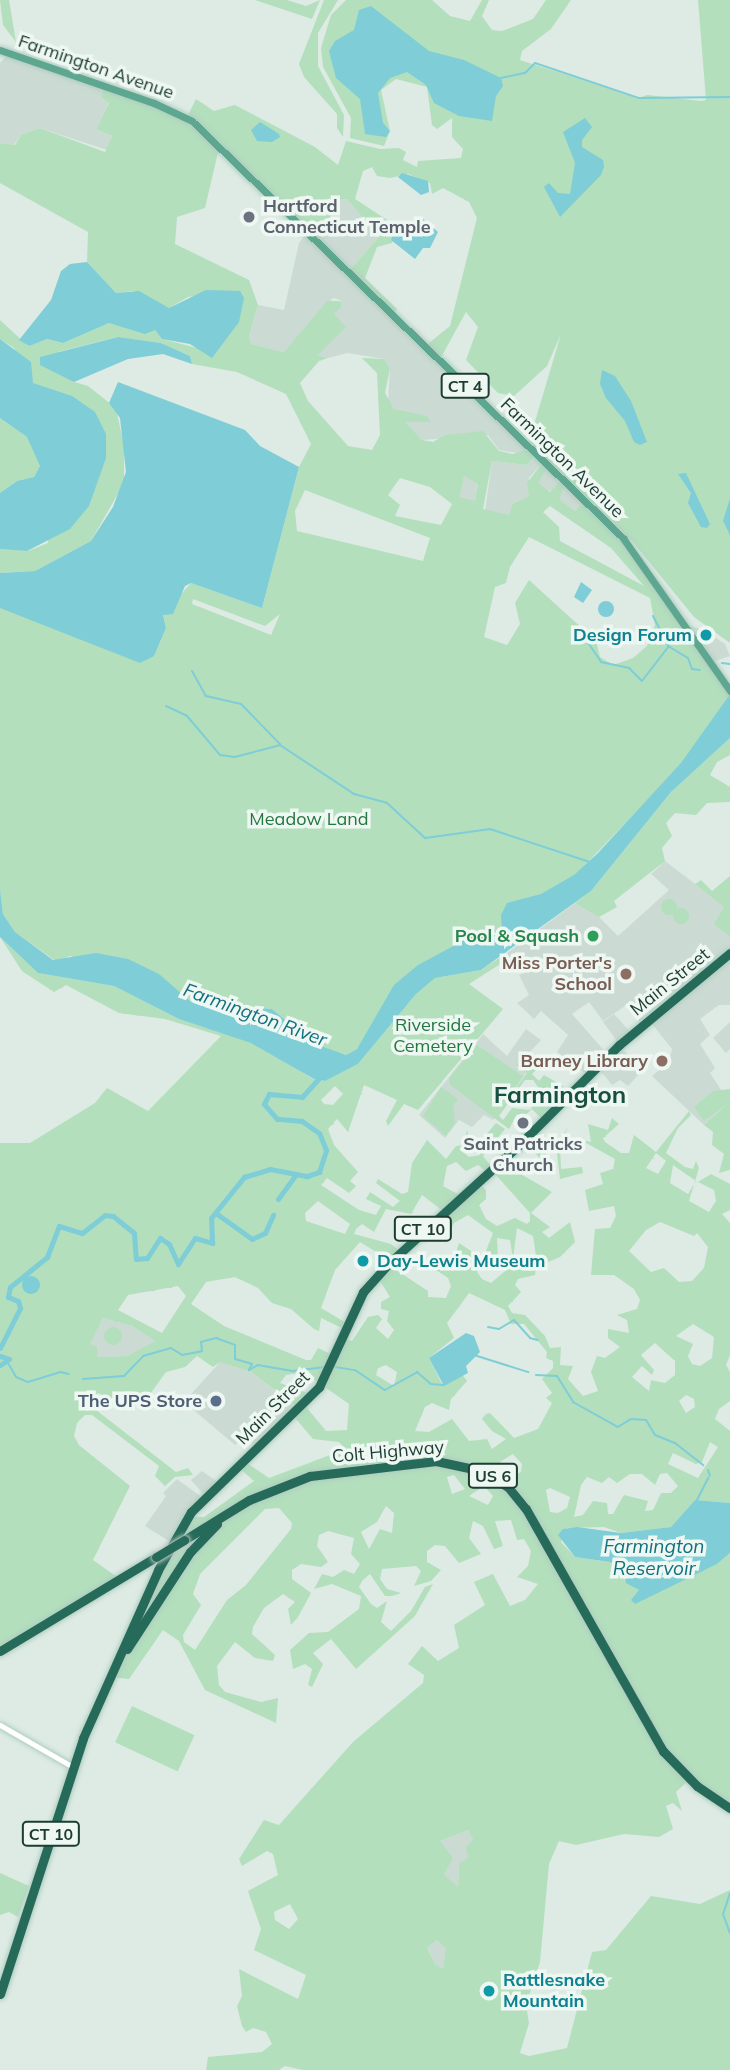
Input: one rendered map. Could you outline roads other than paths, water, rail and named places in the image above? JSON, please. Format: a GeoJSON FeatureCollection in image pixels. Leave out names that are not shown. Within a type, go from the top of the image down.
{"type":"FeatureCollection","features":[{"type":"Feature","properties":{"kind":"highway","name":"Main Street"},"geometry":{"type":"LineString","coordinates":[[0,1994],[73,1767],[158,1570],[187,1517],[324,1380],[365,1289],[613,1051],[730,953]]}},
{"type":"Feature","properties":{"kind":"highway","name":"Colt Highway"},"geometry":{"type":"LineString","coordinates":[[0,1651],[265,1492],[320,1474],[436,1461],[474,1467],[500,1481],[526,1509],[663,1751],[696,1786],[730,1808]]}},
{"type":"Feature","properties":{"kind":"highway"},"geometry":{"type":"LineString","coordinates":[[110,1677],[195,1547],[219,1522],[265,1492]]}},
{"type":"Feature","properties":{"kind":"main road","name":"Farmington Avenue"},"geometry":{"type":"LineString","coordinates":[[0,50],[154,103],[192,121],[621,536],[730,691]]}},
{"type":"Feature","properties":{"kind":"main road"},"geometry":{"type":"LineString","coordinates":[[0,1725],[73,1767]]}},
{"type":"Feature","properties":{"kind":"water"},"geometry":{"type":"Polygon","coordinates":[[[371,6],[429,51],[464,60],[501,78],[503,86],[496,96],[492,121],[459,116],[434,103],[426,85],[407,72],[390,78],[378,93],[383,123],[390,131],[386,137],[365,134],[360,99],[336,78],[329,51],[335,41],[354,30],[359,10],[371,6]]]}},
{"type":"Feature","properties":{"kind":"water"},"geometry":{"type":"Polygon","coordinates":[[[585,118],[592,127],[582,140],[582,147],[603,160],[604,167],[601,175],[560,217],[544,187],[549,183],[558,193],[570,194],[575,163],[563,132],[585,118]]]}},
{"type":"Feature","properties":{"kind":"water"},"geometry":{"type":"Polygon","coordinates":[[[260,122],[280,137],[272,142],[257,141],[251,130],[260,122]]]}},
{"type":"Feature","properties":{"kind":"water"},"geometry":{"type":"Polygon","coordinates":[[[402,173],[428,181],[429,192],[421,195],[398,177],[402,173]]]}},
{"type":"Feature","properties":{"kind":"water"},"geometry":{"type":"Polygon","coordinates":[[[423,219],[438,232],[430,248],[423,248],[415,259],[391,240],[394,232],[413,232],[423,219]]]}},
{"type":"Feature","properties":{"kind":"water"},"geometry":{"type":"Polygon","coordinates":[[[87,262],[116,293],[139,291],[169,308],[206,290],[240,291],[244,298],[239,322],[212,358],[190,344],[162,339],[155,330],[145,334],[109,323],[63,343],[47,339],[29,346],[19,340],[51,300],[61,271],[70,264],[87,262]]]}},
{"type":"Feature","properties":{"kind":"water"},"geometry":{"type":"Polygon","coordinates":[[[118,337],[161,343],[190,356],[192,364],[163,354],[128,359],[74,382],[40,365],[40,357],[118,337]]]}},
{"type":"Feature","properties":{"kind":"water"},"geometry":{"type":"Polygon","coordinates":[[[0,339],[31,362],[33,383],[72,396],[95,412],[106,434],[106,458],[89,506],[70,529],[27,551],[0,549],[0,493],[17,481],[34,477],[40,466],[27,437],[0,418],[0,339]]]}},
{"type":"Feature","properties":{"kind":"water"},"geometry":{"type":"Polygon","coordinates":[[[602,370],[615,376],[631,401],[647,442],[640,445],[634,442],[625,421],[606,398],[600,384],[602,370]]]}},
{"type":"Feature","properties":{"kind":"water"},"geometry":{"type":"Polygon","coordinates":[[[118,382],[245,430],[260,446],[299,467],[262,608],[191,583],[185,586],[173,614],[163,615],[166,628],[154,656],[140,663],[0,608],[0,573],[35,571],[91,541],[113,507],[126,472],[120,418],[109,403],[118,382]]]}},
{"type":"Feature","properties":{"kind":"water"},"geometry":{"type":"Polygon","coordinates":[[[686,473],[710,524],[707,528],[701,527],[688,503],[691,493],[678,474],[686,473]]]}},
{"type":"Feature","properties":{"kind":"water"},"geometry":{"type":"Polygon","coordinates":[[[730,498],[730,535],[723,521],[730,498]]]}},
{"type":"Feature","properties":{"kind":"water"},"geometry":{"type":"Polygon","coordinates":[[[581,582],[592,590],[583,603],[574,597],[581,582]]]}},
{"type":"Feature","properties":{"kind":"water"},"geometry":{"type":"Polygon","coordinates":[[[603,601],[609,601],[614,609],[612,615],[603,617],[598,612],[598,606],[603,601]]]}},
{"type":"Feature","properties":{"kind":"water","name":"Farmington River"},"geometry":{"type":"Polygon","coordinates":[[[730,694],[730,738],[671,792],[591,891],[481,970],[435,978],[416,994],[358,1064],[325,1081],[314,1079],[251,1043],[179,1019],[114,986],[38,973],[0,937],[0,889],[3,914],[15,932],[53,960],[96,953],[128,959],[159,974],[191,1002],[272,1009],[315,1044],[346,1055],[357,1049],[394,985],[418,965],[474,935],[502,932],[501,915],[507,903],[541,894],[574,875],[597,854],[681,763],[730,694]]]}},
{"type":"Feature","properties":{"kind":"water"},"geometry":{"type":"Polygon","coordinates":[[[31,1276],[37,1279],[40,1285],[37,1291],[31,1294],[25,1291],[22,1285],[25,1279],[31,1276]]]}},
{"type":"Feature","properties":{"kind":"water"},"geometry":{"type":"Polygon","coordinates":[[[466,1333],[474,1336],[480,1352],[466,1366],[468,1373],[444,1386],[429,1358],[466,1333]]]}},
{"type":"Feature","properties":{"kind":"water","name":"Farmington Reservoir"},"geometry":{"type":"Polygon","coordinates":[[[695,1500],[730,1503],[730,1553],[717,1564],[635,1604],[631,1600],[639,1590],[626,1583],[624,1571],[610,1562],[575,1557],[558,1535],[563,1529],[577,1527],[621,1533],[671,1527],[695,1500]]]}},
{"type":"Feature","properties":{"kind":"waterway"},"geometry":{"type":"LineString","coordinates":[[501,78],[525,73],[535,63],[639,98],[730,97]]}},
{"type":"Feature","properties":{"kind":"waterway"},"geometry":{"type":"LineString","coordinates":[[653,616],[668,646],[688,658],[692,669],[700,670]]}},
{"type":"Feature","properties":{"kind":"waterway"},"geometry":{"type":"LineString","coordinates":[[585,638],[601,662],[629,668],[642,681],[669,646]]}},
{"type":"Feature","properties":{"kind":"waterway"},"geometry":{"type":"LineString","coordinates":[[722,663],[730,664]]}},
{"type":"Feature","properties":{"kind":"waterway"},"geometry":{"type":"LineString","coordinates":[[192,671],[206,696],[241,704],[280,744]]}},
{"type":"Feature","properties":{"kind":"waterway"},"geometry":{"type":"LineString","coordinates":[[166,706],[187,716],[220,755],[235,757],[280,745],[354,794],[387,803],[425,838],[490,829],[590,862]]}},
{"type":"Feature","properties":{"kind":"waterway"},"geometry":{"type":"LineString","coordinates":[[0,1348],[20,1308],[18,1301],[8,1297],[10,1287],[47,1257],[59,1226],[82,1233],[105,1215],[113,1216],[134,1233],[136,1259],[147,1258],[160,1238],[169,1244],[178,1264],[195,1238],[212,1243],[211,1218],[244,1177],[270,1169],[307,1176],[319,1172],[326,1150],[319,1133],[302,1121],[277,1119],[264,1104],[269,1094],[302,1097],[323,1074]]}},
{"type":"Feature","properties":{"kind":"waterway"},"geometry":{"type":"LineString","coordinates":[[278,1199],[296,1174]]}},
{"type":"Feature","properties":{"kind":"waterway"},"geometry":{"type":"LineString","coordinates":[[217,1214],[252,1239],[265,1233],[273,1215]]}},
{"type":"Feature","properties":{"kind":"waterway"},"geometry":{"type":"LineString","coordinates":[[488,1327],[499,1329],[514,1320],[530,1338],[538,1340]]}},
{"type":"Feature","properties":{"kind":"waterway"},"geometry":{"type":"LineString","coordinates":[[83,1379],[124,1376],[143,1356],[171,1348],[182,1355],[202,1351],[201,1342],[216,1338],[235,1345],[235,1359],[252,1364],[249,1370],[258,1365],[293,1371],[325,1367]]}},
{"type":"Feature","properties":{"kind":"waterway"},"geometry":{"type":"LineString","coordinates":[[474,1355],[528,1372]]}},
{"type":"Feature","properties":{"kind":"waterway"},"geometry":{"type":"LineString","coordinates":[[0,1356],[9,1359],[0,1365]]}},
{"type":"Feature","properties":{"kind":"waterway"},"geometry":{"type":"LineString","coordinates":[[8,1363],[16,1377],[28,1382],[60,1372],[69,1374]]}},
{"type":"Feature","properties":{"kind":"waterway"},"geometry":{"type":"LineString","coordinates":[[335,1367],[355,1370],[385,1390],[417,1372],[431,1384],[443,1385]]}},
{"type":"Feature","properties":{"kind":"waterway"},"geometry":{"type":"LineString","coordinates":[[536,1375],[557,1376],[573,1402],[618,1427],[631,1419],[646,1420],[655,1435],[675,1443],[703,1465]]}},
{"type":"Feature","properties":{"kind":"waterway"},"geometry":{"type":"LineString","coordinates":[[708,1470],[710,1476]]}},
{"type":"Feature","properties":{"kind":"waterway"},"geometry":{"type":"LineString","coordinates":[[697,1500],[708,1478]]}},
{"type":"Feature","properties":{"kind":"waterway"},"geometry":{"type":"LineString","coordinates":[[730,1893],[723,1914],[730,1933]]}},
{"type":"Feature","properties":{"kind":"place","name":"Hartford Connecticut Temple"},"geometry":{"type":"Point","coordinates":[249,217]}},
{"type":"Feature","properties":{"kind":"place","name":"Design Forum"},"geometry":{"type":"Point","coordinates":[706,635]}},
{"type":"Feature","properties":{"kind":"place","name":"Pool & Squash"},"geometry":{"type":"Point","coordinates":[593,936]}},
{"type":"Feature","properties":{"kind":"place","name":"Miss Porter's School"},"geometry":{"type":"Point","coordinates":[626,974]}},
{"type":"Feature","properties":{"kind":"place","name":"Barney Library"},"geometry":{"type":"Point","coordinates":[662,1061]}},
{"type":"Feature","properties":{"kind":"place","name":"Saint Patricks Church"},"geometry":{"type":"Point","coordinates":[523,1123]}},
{"type":"Feature","properties":{"kind":"place","name":"Day-Lewis Museum"},"geometry":{"type":"Point","coordinates":[363,1261]}},
{"type":"Feature","properties":{"kind":"place","name":"The UPS Store"},"geometry":{"type":"Point","coordinates":[216,1401]}},
{"type":"Feature","properties":{"kind":"place","name":"Rattlesnake Mountain"},"geometry":{"type":"Point","coordinates":[489,1991]}},
{"type":"Feature","properties":{"kind":"district","name":"Farmington"},"geometry":{"type":"Point","coordinates":[560,1095]}},
{"type":"Feature","properties":{"kind":"park label","name":"Meadow Land"},"geometry":{"type":"Point","coordinates":[309,819]}},
{"type":"Feature","properties":{"kind":"park label","name":"Riverside Cemetery"},"geometry":{"type":"Point","coordinates":[433,1036]}}]}
